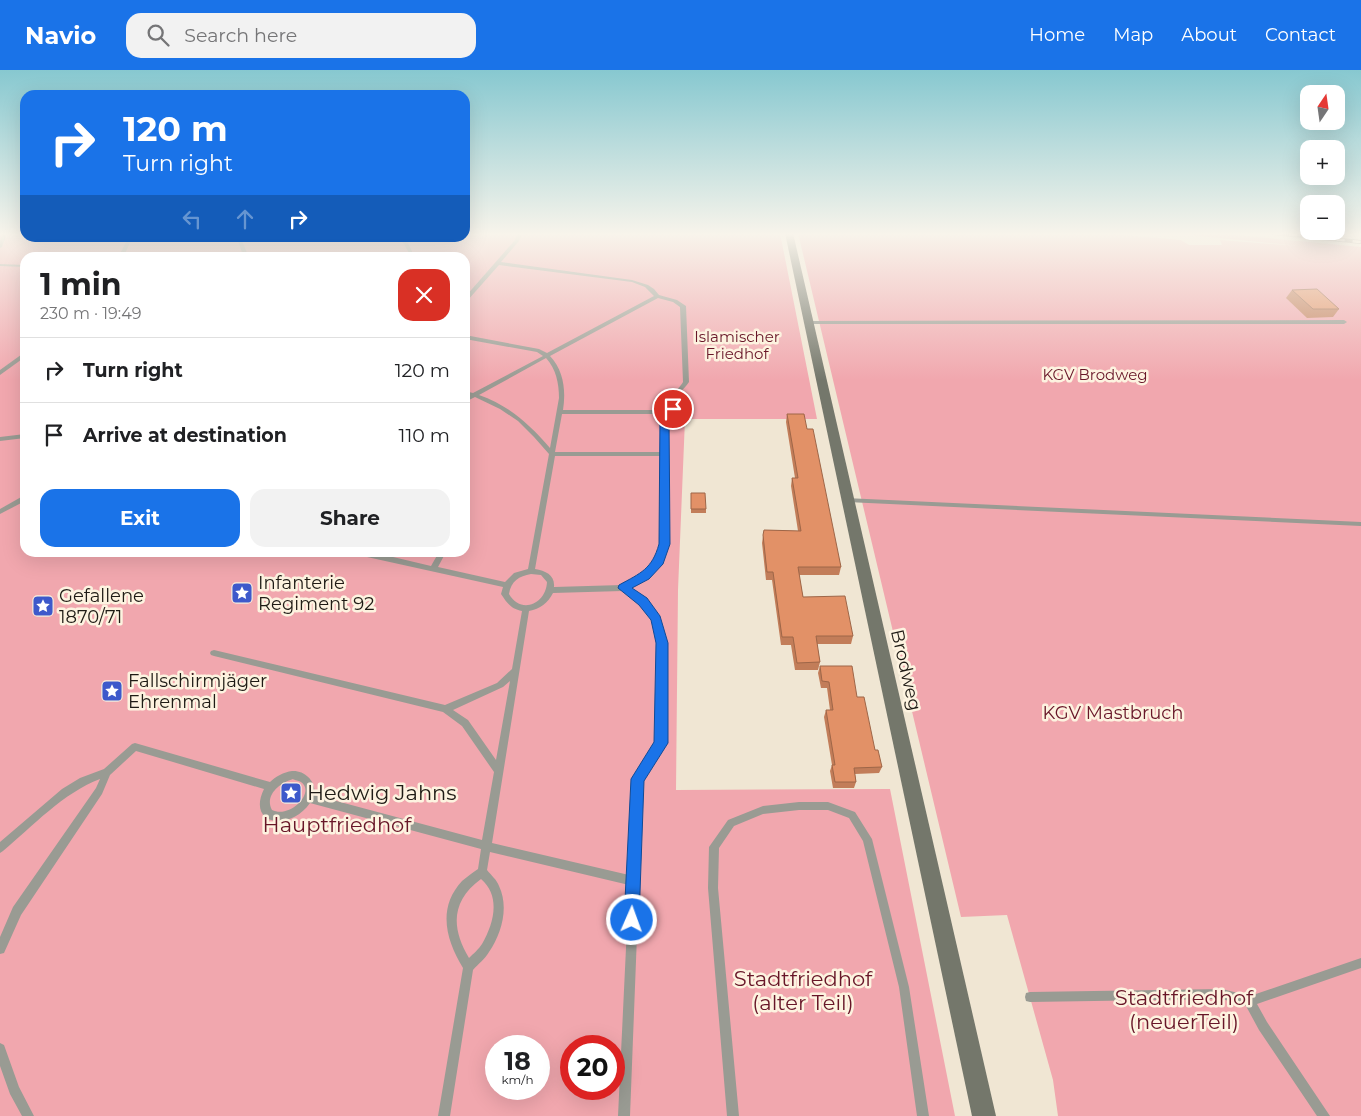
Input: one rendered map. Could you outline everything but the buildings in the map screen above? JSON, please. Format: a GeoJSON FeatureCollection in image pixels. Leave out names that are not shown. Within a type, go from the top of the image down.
{"type":"FeatureCollection","features":[{"type":"Feature","properties":{"kind":"street","name":"Brodweg"},"geometry":{"type":"LineString","coordinates":[[799,282],[984,1116]]}},
{"type":"Feature","properties":{"kind":"lane"},"geometry":{"type":"LineString","coordinates":[[470,294],[481,282]]}},
{"type":"Feature","properties":{"kind":"lane"},"geometry":{"type":"LineString","coordinates":[[636,282],[645,284],[657,296],[675,301],[683,306],[686,382],[682,390],[656,412]]}},
{"type":"Feature","properties":{"kind":"lane"},"geometry":{"type":"LineString","coordinates":[[470,397],[657,296]]}},
{"type":"Feature","properties":{"kind":"lane"},"geometry":{"type":"LineString","coordinates":[[808,323],[1344,322]]}},
{"type":"Feature","properties":{"kind":"lane"},"geometry":{"type":"LineString","coordinates":[[470,338],[527,347],[548,355],[556,368],[562,384],[532,571]]}},
{"type":"Feature","properties":{"kind":"lane"},"geometry":{"type":"LineString","coordinates":[[0,373],[20,358]]}},
{"type":"Feature","properties":{"kind":"lane"},"geometry":{"type":"LineString","coordinates":[[470,394],[475,394],[504,409],[533,432],[552,454],[663,454]]}},
{"type":"Feature","properties":{"kind":"lane"},"geometry":{"type":"LineString","coordinates":[[665,406],[673,409],[674,412]]}},
{"type":"Feature","properties":{"kind":"lane"},"geometry":{"type":"LineString","coordinates":[[559,412],[656,412],[664,417]]}},
{"type":"Feature","properties":{"kind":"lane"},"geometry":{"type":"LineString","coordinates":[[664,417],[674,412],[685,413]]}},
{"type":"Feature","properties":{"kind":"lane"},"geometry":{"type":"LineString","coordinates":[[552,590],[623,588],[645,576],[660,561],[665,544],[664,417]]}},
{"type":"Feature","properties":{"kind":"lane"},"geometry":{"type":"LineString","coordinates":[[0,439],[20,437]]}},
{"type":"Feature","properties":{"kind":"lane"},"geometry":{"type":"LineString","coordinates":[[847,500],[1361,524]]}},
{"type":"Feature","properties":{"kind":"lane"},"geometry":{"type":"LineString","coordinates":[[0,512],[20,502]]}},
{"type":"Feature","properties":{"kind":"lane"},"geometry":{"type":"LineString","coordinates":[[380,557],[506,585]]}},
{"type":"Feature","properties":{"kind":"lane"},"geometry":{"type":"LineString","coordinates":[[433,569],[440,557]]}},
{"type":"Feature","properties":{"kind":"lane"},"geometry":{"type":"LineString","coordinates":[[532,571],[543,573],[551,581],[552,590],[547,598],[538,605],[526,608],[512,604],[505,594],[506,585],[512,578],[521,573],[532,571]]}},
{"type":"Feature","properties":{"kind":"lane"},"geometry":{"type":"LineString","coordinates":[[623,588],[643,602],[656,619],[662,643],[661,743],[638,779],[624,1116]]}},
{"type":"Feature","properties":{"kind":"lane"},"geometry":{"type":"LineString","coordinates":[[468,967],[456,947],[451,925],[454,904],[464,887],[482,872],[526,608]]}},
{"type":"Feature","properties":{"kind":"lane"},"geometry":{"type":"LineString","coordinates":[[214,653],[445,709],[465,723],[498,770]]}},
{"type":"Feature","properties":{"kind":"lane"},"geometry":{"type":"LineString","coordinates":[[445,709],[500,685],[516,670]]}},
{"type":"Feature","properties":{"kind":"lane"},"geometry":{"type":"LineString","coordinates":[[0,848],[65,792],[83,781],[107,772],[135,747],[271,787]]}},
{"type":"Feature","properties":{"kind":"lane"},"geometry":{"type":"LineString","coordinates":[[0,949],[17,911],[99,791],[107,772]]}},
{"type":"Feature","properties":{"kind":"lane"},"geometry":{"type":"LineString","coordinates":[[300,776],[306,778],[310,784],[309,798],[294,813],[276,816],[268,813],[264,807],[264,800],[271,787],[285,777],[300,776]]}},
{"type":"Feature","properties":{"kind":"lane"},"geometry":{"type":"LineString","coordinates":[[309,798],[486,846],[633,882]]}},
{"type":"Feature","properties":{"kind":"lane"},"geometry":{"type":"LineString","coordinates":[[733,1116],[713,888],[714,847],[731,823],[763,810],[799,806],[828,806],[852,815],[867,839],[904,987],[923,1116]]}},
{"type":"Feature","properties":{"kind":"lane"},"geometry":{"type":"LineString","coordinates":[[444,1116],[468,967],[485,949],[497,925],[499,903],[495,887],[482,872]]}},
{"type":"Feature","properties":{"kind":"lane"},"geometry":{"type":"LineString","coordinates":[[1030,997],[1222,994],[1250,1001],[1361,963]]}},
{"type":"Feature","properties":{"kind":"lane"},"geometry":{"type":"LineString","coordinates":[[1250,1001],[1264,1026],[1324,1116]]}},
{"type":"Feature","properties":{"kind":"lane"},"geometry":{"type":"LineString","coordinates":[[0,1049],[14,1090],[28,1116]]}},
{"type":"Feature","properties":{"kind":"green space","name":"Hauptfriedhof"},"geometry":{"type":"Polygon","coordinates":[[[0,282],[20,282],[20,557],[470,557],[470,282],[790,282],[817,419],[685,419],[678,590],[676,790],[890,789],[955,1116],[0,1116],[0,282]]]}},
{"type":"Feature","properties":{"kind":"green space"},"geometry":{"type":"Polygon","coordinates":[[[810,282],[1361,282],[1361,1116],[1058,1116],[1053,1080],[1007,915],[961,917],[810,282]]]}},
{"type":"Feature","properties":{"kind":"place","name":"Infanterie Regiment 92"},"geometry":{"type":"Point","coordinates":[242,593]}},
{"type":"Feature","properties":{"kind":"place","name":"Gefallene 1870/71"},"geometry":{"type":"Point","coordinates":[43,606]}},
{"type":"Feature","properties":{"kind":"place","name":"Fallschirmjäger Ehrenmal"},"geometry":{"type":"Point","coordinates":[112,691]}},
{"type":"Feature","properties":{"kind":"place","name":"Hedwig Jahns"},"geometry":{"type":"Point","coordinates":[291,793]}},
{"type":"Feature","properties":{"kind":"route"},"geometry":{"type":"LineString","coordinates":[[632,920],[638,779],[661,743],[662,643],[656,619],[643,602],[623,588],[645,576],[660,561],[665,544],[664,417],[672,415],[673,409]]}},
{"type":"Feature","properties":{"kind":"park label","name":"Islamischer Friedhof"},"geometry":{"type":"Point","coordinates":[737,346]}},
{"type":"Feature","properties":{"kind":"park label","name":"KGV Brodweg"},"geometry":{"type":"Point","coordinates":[1095,375]}},
{"type":"Feature","properties":{"kind":"park label","name":"KGV Mastbruch"},"geometry":{"type":"Point","coordinates":[1113,713]}},
{"type":"Feature","properties":{"kind":"park label","name":"Stadtfriedhof (alter Teil)"},"geometry":{"type":"Point","coordinates":[803,991]}},
{"type":"Feature","properties":{"kind":"park label","name":"Stadtfriedhof (neuerTeil)"},"geometry":{"type":"Point","coordinates":[1184,1010]}}]}
